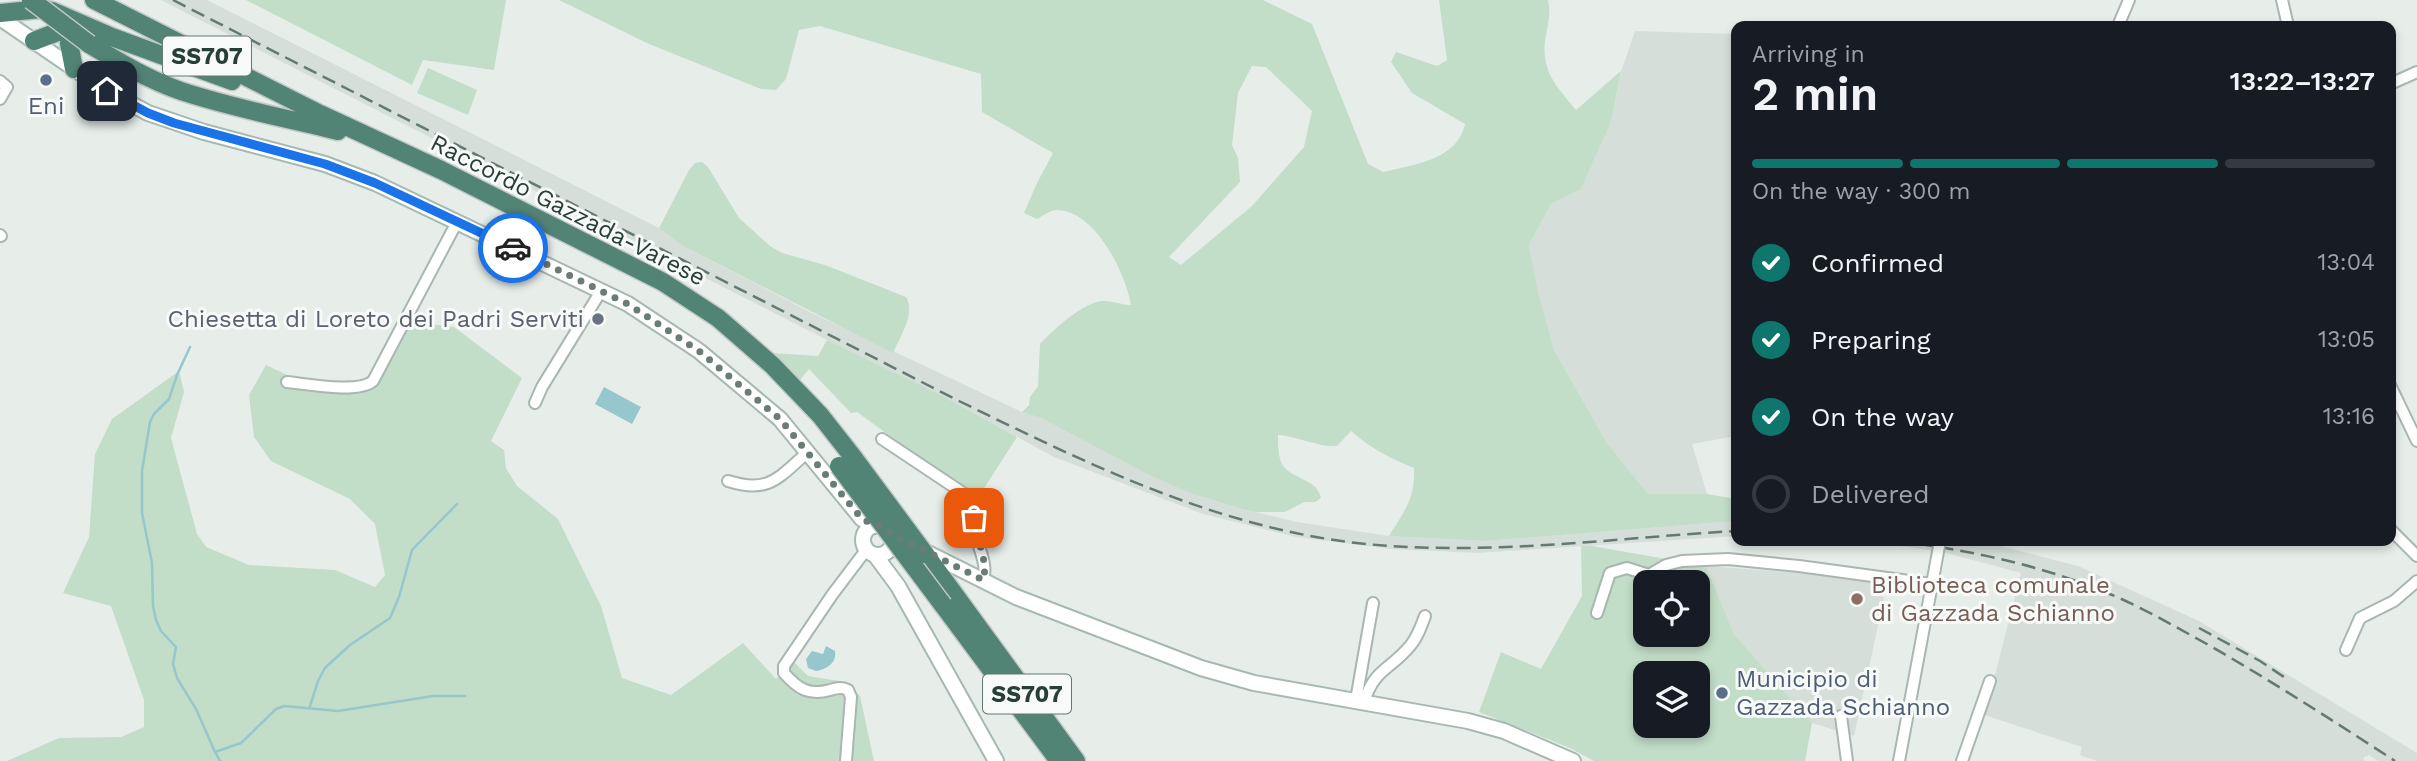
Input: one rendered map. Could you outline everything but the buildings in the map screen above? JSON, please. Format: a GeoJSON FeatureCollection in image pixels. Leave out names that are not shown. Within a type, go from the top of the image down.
{"type":"FeatureCollection","features":[{"type":"Feature","properties":{"kind":"highway","name":"Raccordo Gazzada-Varese"},"geometry":{"type":"LineString","coordinates":[[31,0],[89,44],[136,71],[180,90],[374,140]]}},
{"type":"Feature","properties":{"kind":"highway","name":"Raccordo Gazzada-Varese"},"geometry":{"type":"LineString","coordinates":[[94,0],[320,114],[441,170],[619,259],[663,282],[718,318],[780,373],[820,415],[846,461],[943,606],[972,632],[1076,761]]}},
{"type":"Feature","properties":{"kind":"highway"},"geometry":{"type":"LineString","coordinates":[[0,15],[41,9],[52,11],[112,37],[210,71],[320,114]]}},
{"type":"Feature","properties":{"kind":"highway"},"geometry":{"type":"LineString","coordinates":[[34,41],[42,18],[52,11]]}},
{"type":"Feature","properties":{"kind":"highway"},"geometry":{"type":"LineString","coordinates":[[34,41],[60,31],[112,37]]}},
{"type":"Feature","properties":{"kind":"highway"},"geometry":{"type":"LineString","coordinates":[[74,69],[69,43],[75,31]]}},
{"type":"Feature","properties":{"kind":"highway"},"geometry":{"type":"LineString","coordinates":[[188,65],[237,101],[332,130]]}},
{"type":"Feature","properties":{"kind":"highway","name":"Raccordo Gazzada-Varese"},"geometry":{"type":"LineString","coordinates":[[846,461],[926,553],[972,632],[1059,761]]}},
{"type":"Feature","properties":{"kind":"highway","name":"Raccordo Gazzada-Varese"},"geometry":{"type":"LineString","coordinates":[[926,553],[943,606]]}},
{"type":"Feature","properties":{"kind":"main road"},"geometry":{"type":"LineString","coordinates":[[0,15],[107,91],[148,113],[204,132],[325,164],[375,183],[628,304],[699,351],[780,419],[867,526],[884,527],[891,542],[898,586]]}},
{"type":"Feature","properties":{"kind":"main road"},"geometry":{"type":"LineString","coordinates":[[867,526],[863,541],[898,586],[996,761]]}},
{"type":"Feature","properties":{"kind":"main road"},"geometry":{"type":"LineString","coordinates":[[891,542],[926,553],[1016,597],[1201,668],[1254,683],[1465,720],[1504,731],[1573,761]]}},
{"type":"Feature","properties":{"kind":"main road"},"geometry":{"type":"LineString","coordinates":[[871,552],[884,554],[891,542]]}},
{"type":"Feature","properties":{"kind":"street"},"geometry":{"type":"LineString","coordinates":[[2120,21],[2129,0]]}},
{"type":"Feature","properties":{"kind":"street"},"geometry":{"type":"LineString","coordinates":[[2282,0],[2287,21]]}},
{"type":"Feature","properties":{"kind":"street"},"geometry":{"type":"LineString","coordinates":[[2396,81],[2417,72]]}},
{"type":"Feature","properties":{"kind":"street"},"geometry":{"type":"LineString","coordinates":[[0,81],[7,88],[0,99]]}},
{"type":"Feature","properties":{"kind":"street"},"geometry":{"type":"LineString","coordinates":[[287,382],[353,387],[367,386],[373,381],[457,222]]}},
{"type":"Feature","properties":{"kind":"street"},"geometry":{"type":"LineString","coordinates":[[535,403],[601,291]]}},
{"type":"Feature","properties":{"kind":"street"},"geometry":{"type":"LineString","coordinates":[[2396,397],[2417,441]]}},
{"type":"Feature","properties":{"kind":"street"},"geometry":{"type":"LineString","coordinates":[[882,439],[972,499],[976,505],[976,535],[986,570],[983,580]]}},
{"type":"Feature","properties":{"kind":"street"},"geometry":{"type":"LineString","coordinates":[[728,481],[747,487],[763,486],[808,452]]}},
{"type":"Feature","properties":{"kind":"street"},"geometry":{"type":"LineString","coordinates":[[2396,535],[2417,556]]}},
{"type":"Feature","properties":{"kind":"street"},"geometry":{"type":"LineString","coordinates":[[1899,761],[1939,546]]}},
{"type":"Feature","properties":{"kind":"street"},"geometry":{"type":"LineString","coordinates":[[846,761],[851,696],[848,690],[838,688],[807,693],[797,688],[784,673],[784,666],[802,638],[871,552]]}},
{"type":"Feature","properties":{"kind":"street"},"geometry":{"type":"LineString","coordinates":[[1597,613],[1610,573],[1627,568],[1649,575],[1666,565],[1682,562],[1728,559],[1931,584]]}},
{"type":"Feature","properties":{"kind":"street"},"geometry":{"type":"LineString","coordinates":[[2346,650],[2361,618],[2394,601],[2417,581]]}},
{"type":"Feature","properties":{"kind":"street"},"geometry":{"type":"LineString","coordinates":[[1360,701],[1373,603]]}},
{"type":"Feature","properties":{"kind":"street"},"geometry":{"type":"LineString","coordinates":[[1360,701],[1370,683],[1408,649],[1425,616]]}},
{"type":"Feature","properties":{"kind":"street"},"geometry":{"type":"LineString","coordinates":[[1962,761],[1990,681]]}},
{"type":"Feature","properties":{"kind":"street"},"geometry":{"type":"LineString","coordinates":[[1841,716],[1847,761]]}},
{"type":"Feature","properties":{"kind":"shaded area"},"geometry":{"type":"Polygon","coordinates":[[[161,0],[207,0],[659,228],[681,245],[810,312],[1022,412],[1041,418],[1147,474],[1206,498],[1297,522],[1389,536],[1486,541],[1731,521],[1731,536],[1478,553],[1391,549],[1296,537],[1203,514],[1054,457],[941,395],[827,340],[161,0]]]}},
{"type":"Feature","properties":{"kind":"shaded area"},"geometry":{"type":"Polygon","coordinates":[[[1635,31],[1731,34],[1731,437],[1692,444],[1707,494],[1648,494],[1607,443],[1554,350],[1538,291],[1529,245],[1551,204],[1581,189],[1611,122],[1621,72],[1635,31]]]}},
{"type":"Feature","properties":{"kind":"shaded area"},"geometry":{"type":"Polygon","coordinates":[[[1899,546],[2000,546],[2078,566],[2199,621],[2417,753],[2417,761],[2378,761],[2369,755],[2363,758],[2365,761],[2097,761],[2080,755],[2082,747],[1981,714],[1994,679],[2021,573],[1943,552],[1899,546]]]}},
{"type":"Feature","properties":{"kind":"shaded area"},"geometry":{"type":"Polygon","coordinates":[[[1706,566],[1869,578],[1884,598],[1854,736],[1812,723],[1734,634],[1710,570],[1706,566]]]}},
{"type":"Feature","properties":{"kind":"green space"},"geometry":{"type":"Polygon","coordinates":[[[246,0],[506,0],[494,70],[423,60],[412,85],[246,0]]]}},
{"type":"Feature","properties":{"kind":"green space"},"geometry":{"type":"Polygon","coordinates":[[[559,0],[1263,0],[1312,24],[1368,164],[1383,172],[1420,163],[1444,153],[1461,136],[1465,124],[1412,93],[1391,62],[1396,52],[1437,66],[1447,60],[1439,0],[1548,0],[1549,14],[1544,50],[1546,65],[1556,85],[1576,110],[1621,71],[1611,122],[1581,189],[1551,204],[1529,245],[1554,350],[1607,443],[1648,494],[1707,494],[1731,498],[1731,521],[1486,541],[1389,536],[1411,496],[1414,468],[1365,443],[1351,431],[1337,446],[1278,435],[1279,456],[1285,468],[1314,486],[1321,498],[1315,502],[1304,502],[1285,512],[1255,512],[1238,508],[1191,493],[1147,474],[1041,418],[1022,412],[1029,405],[1030,397],[1038,386],[1040,344],[1046,338],[1069,317],[1096,302],[1131,305],[1115,261],[1096,232],[1084,220],[1057,210],[1037,219],[1024,213],[1053,153],[982,112],[981,74],[820,26],[799,30],[786,79],[776,90],[761,89],[649,44],[559,0]],[[1252,66],[1238,93],[1232,145],[1238,158],[1240,182],[1169,257],[1181,265],[1252,206],[1304,147],[1312,111],[1266,67],[1252,66]]]}},
{"type":"Feature","properties":{"kind":"green space"},"geometry":{"type":"Polygon","coordinates":[[[428,68],[477,90],[468,115],[417,93],[428,68]]]}},
{"type":"Feature","properties":{"kind":"green space"},"geometry":{"type":"Polygon","coordinates":[[[702,162],[708,167],[739,218],[770,246],[782,253],[825,265],[906,297],[909,303],[908,318],[893,353],[681,245],[659,228],[689,170],[695,163],[702,162]]]}},
{"type":"Feature","properties":{"kind":"green space"},"geometry":{"type":"Polygon","coordinates":[[[413,322],[454,327],[522,378],[491,441],[504,450],[506,468],[517,486],[558,519],[601,606],[622,678],[671,695],[743,643],[776,679],[791,659],[808,676],[845,682],[860,696],[874,761],[7,761],[59,738],[121,737],[144,727],[144,700],[111,606],[63,593],[89,537],[95,454],[112,419],[179,371],[184,392],[171,438],[197,534],[206,547],[249,565],[335,570],[375,587],[385,575],[375,524],[350,499],[271,461],[254,437],[249,395],[266,365],[317,389],[369,380],[413,322]]]}},
{"type":"Feature","properties":{"kind":"green space"},"geometry":{"type":"Polygon","coordinates":[[[827,340],[941,395],[1017,437],[977,499],[857,412],[851,413],[809,369],[799,381],[772,353],[818,356],[827,340]]]}},
{"type":"Feature","properties":{"kind":"green space"},"geometry":{"type":"Polygon","coordinates":[[[1581,546],[1706,566],[1708,570],[1633,570],[1633,647],[1710,647],[1710,576],[1734,634],[1812,723],[1805,761],[1594,761],[1570,748],[1479,712],[1501,652],[1541,669],[1582,596],[1581,546]]]}},
{"type":"Feature","properties":{"kind":"water"},"geometry":{"type":"Polygon","coordinates":[[[604,387],[641,407],[632,424],[595,404],[604,387]]]}},
{"type":"Feature","properties":{"kind":"water"},"geometry":{"type":"Polygon","coordinates":[[[826,646],[835,651],[833,662],[816,671],[808,668],[806,659],[812,651],[823,654],[826,646]]]}},
{"type":"Feature","properties":{"kind":"waterway"},"geometry":{"type":"LineString","coordinates":[[190,347],[169,399],[150,422],[142,471],[142,513],[152,563],[156,620],[161,631],[176,647],[173,664],[177,678],[196,709],[215,752]]}},
{"type":"Feature","properties":{"kind":"waterway"},"geometry":{"type":"LineString","coordinates":[[310,706],[325,668],[350,645],[390,618],[412,550],[457,504]]}},
{"type":"Feature","properties":{"kind":"waterway"},"geometry":{"type":"LineString","coordinates":[[220,761],[215,752],[241,743],[276,709],[284,706],[338,711],[433,696],[465,696]]}},
{"type":"Feature","properties":{"kind":"railway"},"geometry":{"type":"LineString","coordinates":[[173,0],[959,401],[1107,470],[1207,509],[1312,536],[1412,547],[1551,545],[1731,531]]}},
{"type":"Feature","properties":{"kind":"railway"},"geometry":{"type":"LineString","coordinates":[[1931,546],[2029,566],[2118,597],[2229,657],[2395,761]]}},
{"type":"Feature","properties":{"kind":"railway"},"geometry":{"type":"LineString","coordinates":[[2199,628],[2284,677]]}},
{"type":"Feature","properties":{"kind":"way so far"},"geometry":{"type":"LineString","coordinates":[[513,248],[628,304],[699,351],[780,419],[862,519],[888,529],[890,533],[983,580],[986,570],[974,518]]}},
{"type":"Feature","properties":{"kind":"place","name":"Eni"},"geometry":{"type":"Point","coordinates":[46,80]}},
{"type":"Feature","properties":{"kind":"place","name":"Chiesetta di Loreto dei Padri Serviti"},"geometry":{"type":"Point","coordinates":[598,319]}},
{"type":"Feature","properties":{"kind":"place","name":"Biblioteca comunale di Gazzada Schianno"},"geometry":{"type":"Point","coordinates":[1857,599]}},
{"type":"Feature","properties":{"kind":"place","name":"Municipio di Gazzada Schianno"},"geometry":{"type":"Point","coordinates":[1722,693]}},
{"type":"Feature","properties":{"kind":"route"},"geometry":{"type":"LineString","coordinates":[[107,91],[148,113],[174,123],[325,164],[375,183],[513,248]]}}]}
